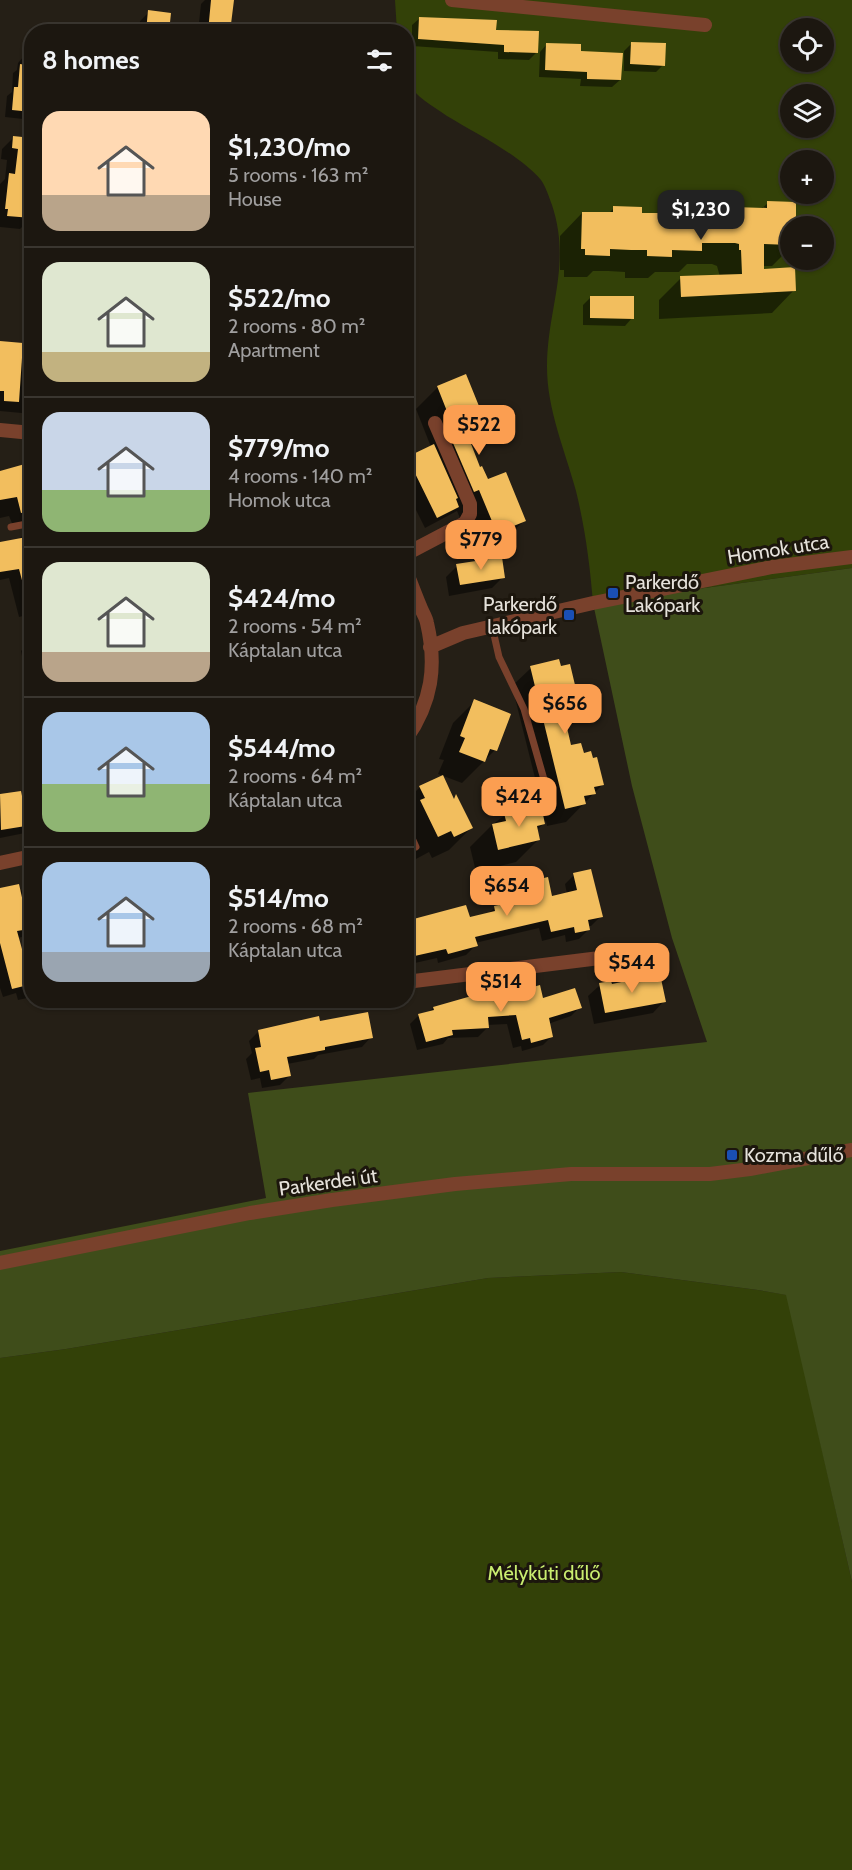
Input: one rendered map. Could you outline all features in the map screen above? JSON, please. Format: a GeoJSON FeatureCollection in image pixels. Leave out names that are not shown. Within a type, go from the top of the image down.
{"type":"FeatureCollection","features":[{"type":"Feature","properties":{"kind":"street"},"geometry":{"type":"LineString","coordinates":[[452,0],[705,25]]}},
{"type":"Feature","properties":{"kind":"street"},"geometry":{"type":"LineString","coordinates":[[414,550],[465,523],[470,514],[470,504],[435,423]]}},
{"type":"Feature","properties":{"kind":"street"},"geometry":{"type":"LineString","coordinates":[[0,430],[24,432]]}},
{"type":"Feature","properties":{"kind":"street","name":"Homok utca"},"geometry":{"type":"LineString","coordinates":[[430,647],[463,633],[604,601],[772,567],[852,557]]}},
{"type":"Feature","properties":{"kind":"street"},"geometry":{"type":"LineString","coordinates":[[414,590],[427,621],[433,654],[425,705],[414,728]]}},
{"type":"Feature","properties":{"kind":"street"},"geometry":{"type":"LineString","coordinates":[[0,863],[24,858]]}},
{"type":"Feature","properties":{"kind":"street"},"geometry":{"type":"LineString","coordinates":[[414,981],[656,951]]}},
{"type":"Feature","properties":{"kind":"street","name":"Parkerdei út"},"geometry":{"type":"LineString","coordinates":[[0,1263],[250,1213],[332,1200],[455,1184],[571,1174],[710,1174],[852,1150]]}},
{"type":"Feature","properties":{"kind":"lane"},"geometry":{"type":"LineString","coordinates":[[11,527],[24,525]]}},
{"type":"Feature","properties":{"kind":"lane"},"geometry":{"type":"LineString","coordinates":[[492,626],[499,657],[524,709],[545,783]]}},
{"type":"Feature","properties":{"kind":"lane"},"geometry":{"type":"LineString","coordinates":[[414,843],[416,847]]}},
{"type":"Feature","properties":{"kind":"green space"},"geometry":{"type":"Polygon","coordinates":[[[395,0],[852,0],[852,568],[593,603],[587,547],[579,505],[557,430],[548,383],[548,346],[560,248],[558,227],[552,205],[541,180],[532,171],[497,145],[425,101],[414,91],[414,24],[397,24],[395,0]]]}},
{"type":"Feature","properties":{"kind":"green space"},"geometry":{"type":"Polygon","coordinates":[[[852,568],[852,1582],[786,1295],[621,1272],[488,1278],[0,1358],[0,1251],[266,1198],[248,1093],[707,1042],[672,938],[632,786],[593,603],[852,568]]]}},
{"type":"Feature","properties":{"kind":"green space","name":"Mélykúti dűlő"},"geometry":{"type":"Polygon","coordinates":[[[621,1272],[787,1295],[852,1582],[852,1870],[0,1870],[0,1358],[488,1278],[621,1272]]]}},
{"type":"Feature","properties":{"kind":"building"},"geometry":{"type":"Polygon","coordinates":[[[211,0],[234,0],[231,24],[209,24],[211,0]]]}},
{"type":"Feature","properties":{"kind":"building"},"geometry":{"type":"Polygon","coordinates":[[[148,10],[171,13],[170,24],[147,24],[148,10]]]}},
{"type":"Feature","properties":{"kind":"building"},"geometry":{"type":"Polygon","coordinates":[[[419,17],[497,20],[496,30],[539,31],[538,53],[504,52],[504,45],[418,39],[419,17]]]}},
{"type":"Feature","properties":{"kind":"building"},"geometry":{"type":"Polygon","coordinates":[[[631,42],[666,43],[665,66],[630,64],[631,42]]]}},
{"type":"Feature","properties":{"kind":"building"},"geometry":{"type":"Polygon","coordinates":[[[546,43],[581,44],[581,51],[623,53],[621,80],[587,79],[587,72],[545,70],[546,43]]]}},
{"type":"Feature","properties":{"kind":"building"},"geometry":{"type":"Polygon","coordinates":[[[20,64],[24,65],[24,111],[12,110],[14,87],[18,87],[20,64]]]}},
{"type":"Feature","properties":{"kind":"building"},"geometry":{"type":"Polygon","coordinates":[[[13,136],[24,137],[24,217],[7,216],[8,209],[5,209],[9,173],[15,174],[18,149],[12,148],[13,136]]]}},
{"type":"Feature","properties":{"kind":"building"},"geometry":{"type":"Polygon","coordinates":[[[705,199],[734,200],[734,207],[767,208],[767,201],[796,204],[796,216],[780,216],[780,245],[764,244],[764,269],[795,270],[796,291],[681,297],[680,276],[742,274],[741,250],[739,250],[739,244],[735,243],[702,243],[702,251],[672,250],[672,257],[647,256],[647,250],[610,249],[610,256],[585,255],[585,249],[581,249],[582,212],[613,212],[613,206],[642,207],[642,213],[674,213],[674,207],[705,207],[705,199]]]}},
{"type":"Feature","properties":{"kind":"building"},"geometry":{"type":"Polygon","coordinates":[[[590,296],[634,296],[634,319],[590,318],[590,296]]]}},
{"type":"Feature","properties":{"kind":"building"},"geometry":{"type":"Polygon","coordinates":[[[0,341],[23,343],[19,402],[4,401],[4,391],[0,391],[0,341]]]}},
{"type":"Feature","properties":{"kind":"building"},"geometry":{"type":"Polygon","coordinates":[[[466,374],[483,416],[477,418],[481,431],[468,436],[480,467],[482,466],[488,479],[506,472],[526,521],[511,527],[513,532],[499,538],[479,490],[474,492],[450,436],[456,434],[437,386],[466,374]]]}},
{"type":"Feature","properties":{"kind":"building"},"geometry":{"type":"Polygon","coordinates":[[[434,444],[458,498],[456,499],[459,507],[437,518],[414,471],[414,454],[434,444]]]}},
{"type":"Feature","properties":{"kind":"building"},"geometry":{"type":"Polygon","coordinates":[[[24,464],[24,512],[21,513],[17,497],[0,500],[0,471],[24,464]]]}},
{"type":"Feature","properties":{"kind":"building"},"geometry":{"type":"Polygon","coordinates":[[[24,538],[24,588],[19,569],[0,572],[0,542],[24,538]]]}},
{"type":"Feature","properties":{"kind":"building"},"geometry":{"type":"Polygon","coordinates":[[[502,557],[505,578],[460,585],[456,564],[502,557]]]}},
{"type":"Feature","properties":{"kind":"building"},"geometry":{"type":"Polygon","coordinates":[[[559,659],[561,666],[570,664],[575,685],[572,686],[574,694],[568,695],[570,704],[562,706],[571,745],[581,743],[584,753],[591,751],[593,758],[597,757],[604,785],[594,787],[596,794],[584,796],[586,804],[565,809],[530,666],[559,659]]]}},
{"type":"Feature","properties":{"kind":"building"},"geometry":{"type":"Polygon","coordinates":[[[474,699],[511,714],[497,751],[490,749],[485,762],[459,752],[465,738],[460,736],[474,699]]]}},
{"type":"Feature","properties":{"kind":"building"},"geometry":{"type":"Polygon","coordinates":[[[443,775],[454,799],[456,794],[473,828],[454,837],[451,831],[438,837],[420,800],[425,798],[419,786],[443,775]]]}},
{"type":"Feature","properties":{"kind":"building"},"geometry":{"type":"Polygon","coordinates":[[[21,791],[24,826],[1,830],[0,794],[21,791]]]}},
{"type":"Feature","properties":{"kind":"building"},"geometry":{"type":"Polygon","coordinates":[[[541,805],[545,824],[537,826],[540,840],[498,850],[492,824],[506,821],[504,813],[541,805]]]}},
{"type":"Feature","properties":{"kind":"building"},"geometry":{"type":"Polygon","coordinates":[[[591,869],[603,917],[588,920],[590,930],[575,933],[574,927],[551,932],[548,920],[475,937],[478,946],[448,954],[446,949],[414,956],[414,919],[466,905],[470,917],[495,911],[494,906],[531,898],[527,882],[548,877],[552,896],[577,890],[573,873],[591,869]]]}},
{"type":"Feature","properties":{"kind":"building"},"geometry":{"type":"Polygon","coordinates":[[[19,884],[24,906],[24,930],[17,931],[24,956],[24,986],[12,989],[0,943],[0,888],[19,884]]]}},
{"type":"Feature","properties":{"kind":"building"},"geometry":{"type":"Polygon","coordinates":[[[660,974],[666,1002],[605,1013],[599,983],[611,981],[612,984],[660,974]]]}},
{"type":"Feature","properties":{"kind":"building"},"geometry":{"type":"Polygon","coordinates":[[[540,985],[543,998],[575,988],[582,1008],[549,1018],[553,1037],[531,1043],[530,1038],[522,1040],[516,1015],[488,1017],[489,1028],[452,1030],[453,1035],[426,1042],[418,1014],[468,997],[501,996],[540,985]]]}},
{"type":"Feature","properties":{"kind":"building"},"geometry":{"type":"Polygon","coordinates":[[[368,1012],[373,1038],[287,1057],[291,1076],[271,1080],[269,1070],[260,1072],[255,1048],[261,1047],[258,1030],[319,1016],[320,1021],[368,1012]]]}},
{"type":"Feature","properties":{"kind":"place","name":"Parkerdő Lakópark"},"geometry":{"type":"Point","coordinates":[613,593]}},
{"type":"Feature","properties":{"kind":"place","name":"Parkerdő lakópark"},"geometry":{"type":"Point","coordinates":[569,615]}},
{"type":"Feature","properties":{"kind":"place","name":"Kozma dűlő"},"geometry":{"type":"Point","coordinates":[732,1155]}}]}
